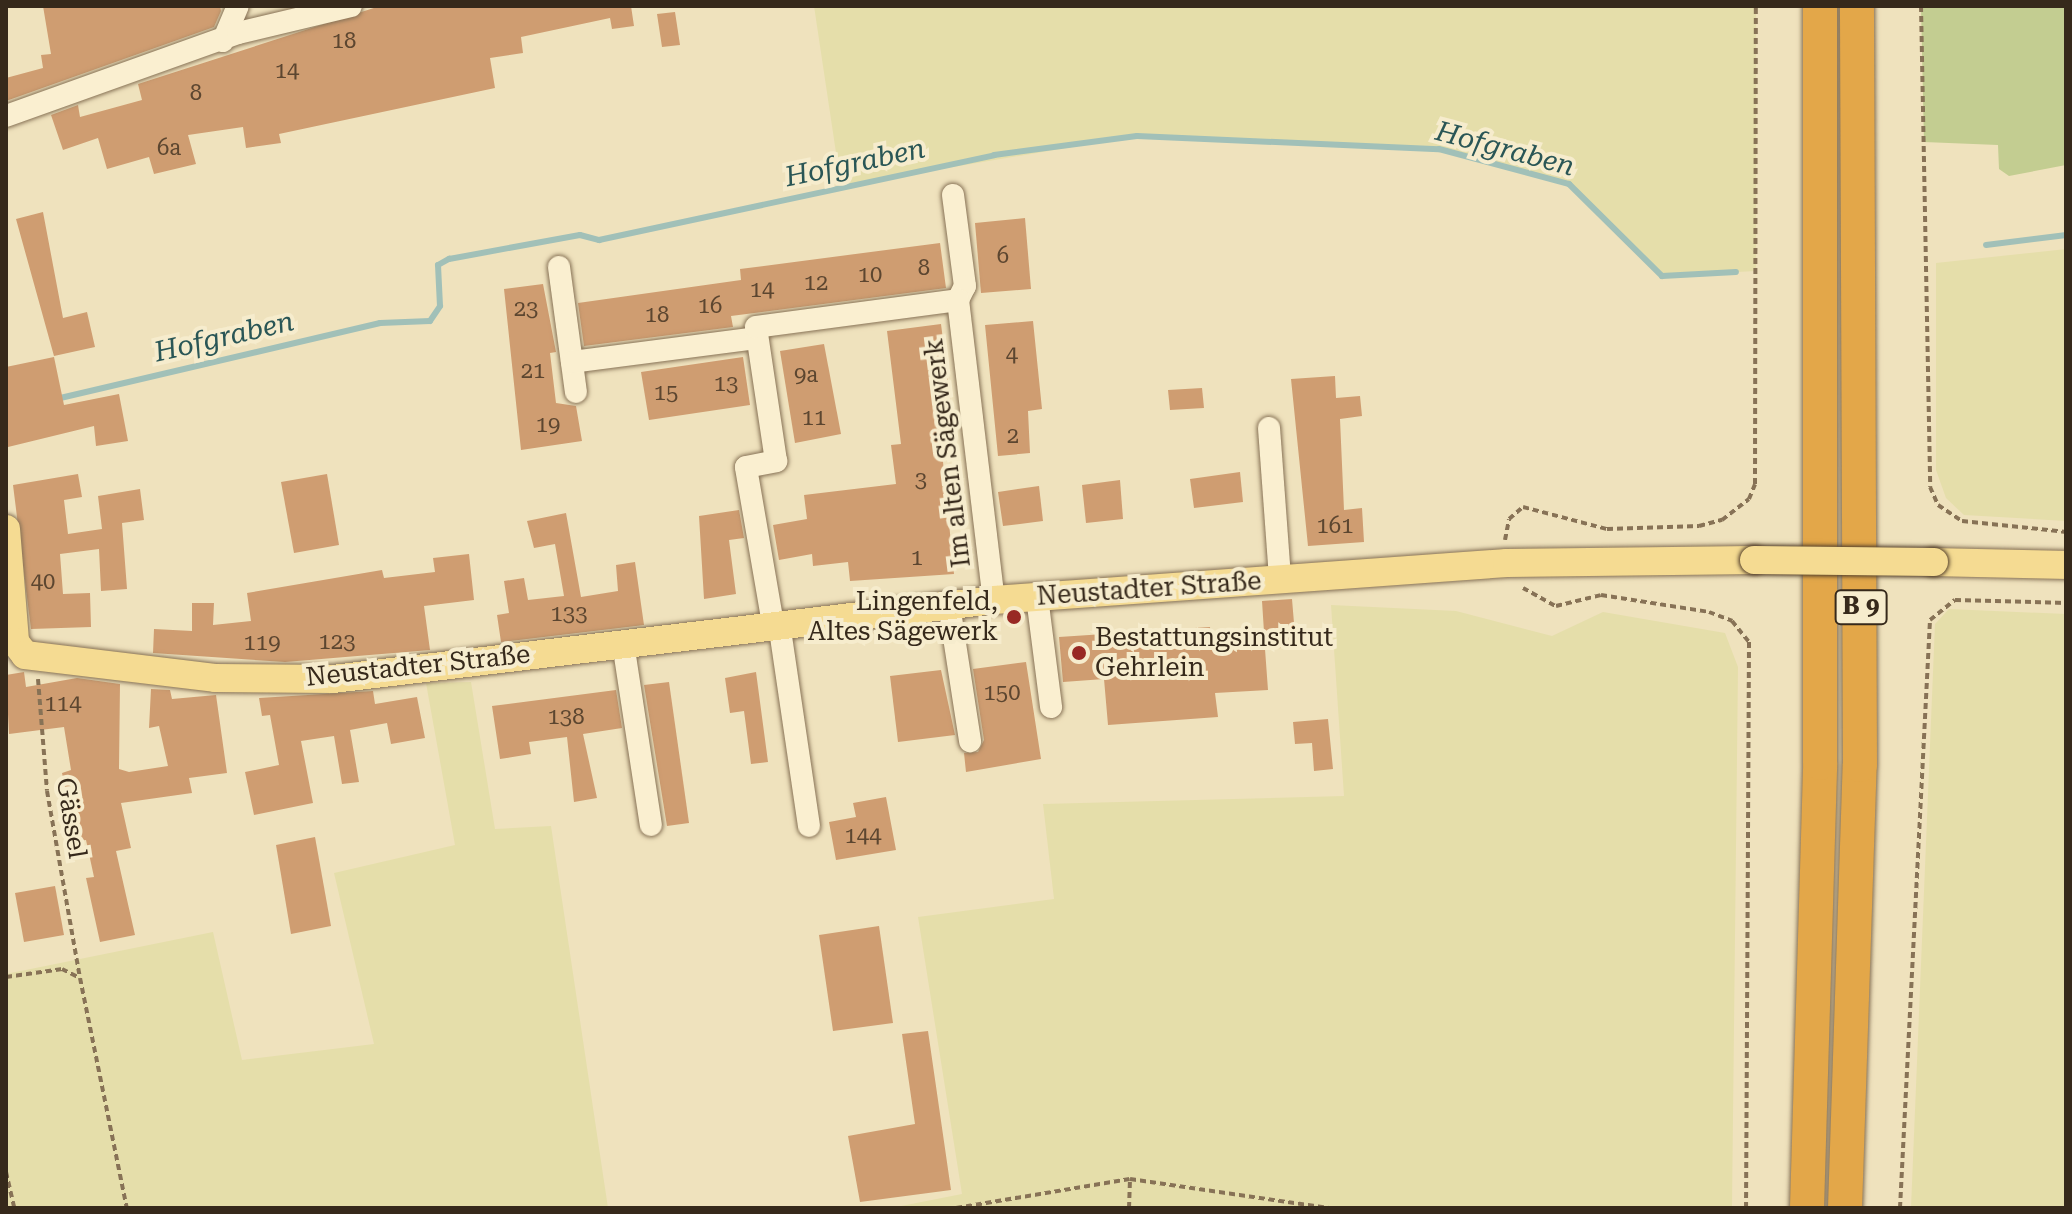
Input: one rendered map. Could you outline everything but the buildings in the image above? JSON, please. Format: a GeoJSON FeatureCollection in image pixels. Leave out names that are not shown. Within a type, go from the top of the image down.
{"type":"FeatureCollection","features":[{"type":"Feature","properties":{"kind":"highway","name":"B 9"},"geometry":{"type":"LineString","coordinates":[[1807,1208],[1821,731],[1820,6]]}},
{"type":"Feature","properties":{"kind":"highway","name":"B 9"},"geometry":{"type":"LineString","coordinates":[[1845,1208],[1860,765],[1857,6]]}},
{"type":"Feature","properties":{"kind":"main road"},"geometry":{"type":"LineString","coordinates":[[6,529],[11,644],[37,661]]}},
{"type":"Feature","properties":{"kind":"main road","name":"Neustadter Straße"},"geometry":{"type":"LineString","coordinates":[[37,661],[215,678],[333,679],[994,600],[1507,563],[1754,560],[2066,565]]}},
{"type":"Feature","properties":{"kind":"street"},"geometry":{"type":"LineString","coordinates":[[223,41],[238,6]]}},
{"type":"Feature","properties":{"kind":"street"},"geometry":{"type":"LineString","coordinates":[[6,116],[223,41],[351,6]]}},
{"type":"Feature","properties":{"kind":"street","name":"Im alten Sägewerk"},"geometry":{"type":"LineString","coordinates":[[953,195],[965,286],[958,300],[994,600]]}},
{"type":"Feature","properties":{"kind":"street"},"geometry":{"type":"LineString","coordinates":[[559,267],[576,392]]}},
{"type":"Feature","properties":{"kind":"street","name":"Im alten Sägewerk"},"geometry":{"type":"LineString","coordinates":[[572,362],[756,338],[756,327],[958,300]]}},
{"type":"Feature","properties":{"kind":"street"},"geometry":{"type":"LineString","coordinates":[[756,338],[776,461],[746,467],[776,624],[809,826]]}},
{"type":"Feature","properties":{"kind":"street","name":"Neustadter Straße"},"geometry":{"type":"LineString","coordinates":[[1269,428],[1280,579]]}},
{"type":"Feature","properties":{"kind":"street"},"geometry":{"type":"LineString","coordinates":[[1037,597],[1051,707]]}},
{"type":"Feature","properties":{"kind":"street"},"geometry":{"type":"LineString","coordinates":[[949,605],[970,741]]}},
{"type":"Feature","properties":{"kind":"street"},"geometry":{"type":"LineString","coordinates":[[623,643],[651,825]]}},
{"type":"Feature","properties":{"kind":"path"},"geometry":{"type":"LineString","coordinates":[[1746,1208],[1749,642],[1732,621],[1709,612],[1601,595],[1542,603],[1507,563],[1509,519],[1523,507],[1540,506],[1588,528],[1638,528],[1722,520],[1749,499],[1755,484],[1756,6]]}},
{"type":"Feature","properties":{"kind":"path"},"geometry":{"type":"LineString","coordinates":[[1921,6],[1930,487],[1938,505],[1962,521],[2066,532]]}},
{"type":"Feature","properties":{"kind":"path"},"geometry":{"type":"LineString","coordinates":[[1900,1208],[1930,620],[1955,600],[2066,603]]}},
{"type":"Feature","properties":{"kind":"path","name":"Gässel"},"geometry":{"type":"LineString","coordinates":[[37,661],[47,791],[80,978],[127,1208]]}},
{"type":"Feature","properties":{"kind":"path"},"geometry":{"type":"LineString","coordinates":[[6,977],[62,969],[80,978]]}},
{"type":"Feature","properties":{"kind":"path"},"geometry":{"type":"LineString","coordinates":[[6,1172],[14,1208]]}},
{"type":"Feature","properties":{"kind":"path"},"geometry":{"type":"LineString","coordinates":[[1129,1208],[1130,1179]]}},
{"type":"Feature","properties":{"kind":"path"},"geometry":{"type":"LineString","coordinates":[[956,1208],[1130,1179],[1329,1208]]}},
{"type":"Feature","properties":{"kind":"shaded area"},"geometry":{"type":"Polygon","coordinates":[[[814,6],[1756,6],[1756,271],[1662,276],[1569,185],[1439,149],[1137,136],[841,186],[814,6]]]}},
{"type":"Feature","properties":{"kind":"shaded area"},"geometry":{"type":"Polygon","coordinates":[[[2066,249],[2066,521],[1964,515],[1946,498],[1936,470],[1936,263],[2066,249]]]}},
{"type":"Feature","properties":{"kind":"shaded area"},"geometry":{"type":"Polygon","coordinates":[[[1331,605],[1456,611],[1552,636],[1603,612],[1725,633],[1738,667],[1732,1208],[891,1208],[962,1194],[918,917],[1054,899],[1043,804],[1344,796],[1331,605]]]}},
{"type":"Feature","properties":{"kind":"shaded area"},"geometry":{"type":"Polygon","coordinates":[[[1949,609],[2066,614],[2066,1208],[1911,1208],[1935,624],[1949,609]]]}},
{"type":"Feature","properties":{"kind":"shaded area"},"geometry":{"type":"Polygon","coordinates":[[[471,682],[495,829],[551,826],[608,1208],[6,1208],[6,974],[213,932],[242,1060],[374,1044],[334,873],[455,845],[426,683],[471,682]]]}},
{"type":"Feature","properties":{"kind":"green space"},"geometry":{"type":"Polygon","coordinates":[[[1921,6],[2066,6],[2066,165],[2009,176],[1999,169],[1998,145],[1924,142],[1921,6]]]}},
{"type":"Feature","properties":{"kind":"waterway","name":"Hofgraben"},"geometry":{"type":"LineString","coordinates":[[56,399],[380,323],[430,321],[440,306],[438,265],[449,259],[580,235],[599,240],[994,155],[1137,136],[1439,149],[1569,184],[1662,276],[1736,272]]}},
{"type":"Feature","properties":{"kind":"waterway","name":"Hofgraben"},"geometry":{"type":"LineString","coordinates":[[1986,245],[2066,235]]}},
{"type":"Feature","properties":{"kind":"place","name":"Lingenfeld, Altes Sägewerk"},"geometry":{"type":"Point","coordinates":[1014,617]}},
{"type":"Feature","properties":{"kind":"place","name":"Bestattungsinstitut Gehrlein"},"geometry":{"type":"Point","coordinates":[1079,653]}}]}
